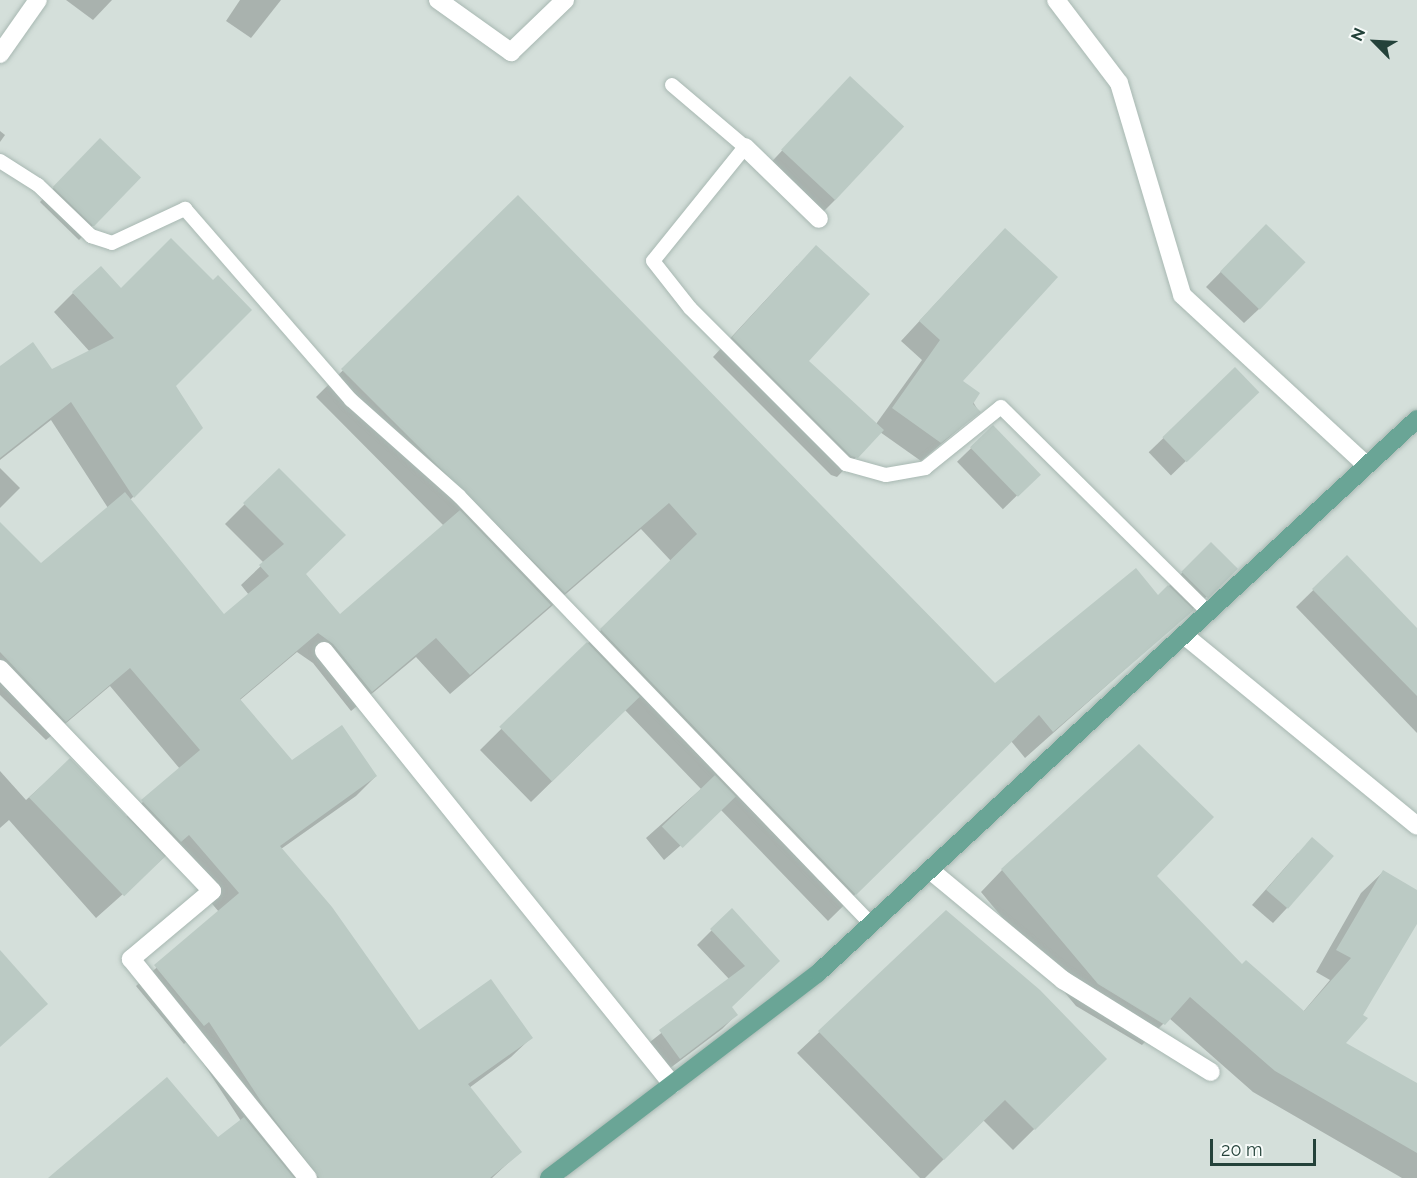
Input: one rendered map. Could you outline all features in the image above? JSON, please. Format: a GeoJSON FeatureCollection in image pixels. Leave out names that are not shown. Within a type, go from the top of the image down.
{"type":"FeatureCollection","features":[{"type":"Feature","properties":{"kind":"main road"},"geometry":{"type":"LineString","coordinates":[[549,1178],[818,973],[1417,419]]}},
{"type":"Feature","properties":{"kind":"street"},"geometry":{"type":"LineString","coordinates":[[0,54],[38,0]]}},
{"type":"Feature","properties":{"kind":"street"},"geometry":{"type":"LineString","coordinates":[[438,0],[511,52],[565,0]]}},
{"type":"Feature","properties":{"kind":"street"},"geometry":{"type":"LineString","coordinates":[[1056,0],[1119,83],[1182,295],[1366,465]]}},
{"type":"Feature","properties":{"kind":"street"},"geometry":{"type":"LineString","coordinates":[[745,147],[819,219]]}},
{"type":"Feature","properties":{"kind":"street"},"geometry":{"type":"LineString","coordinates":[[1184,635],[1417,826]]}},
{"type":"Feature","properties":{"kind":"street"},"geometry":{"type":"LineString","coordinates":[[324,651],[672,1084]]}},
{"type":"Feature","properties":{"kind":"street"},"geometry":{"type":"LineString","coordinates":[[0,669],[212,891],[131,959],[308,1178]]}},
{"type":"Feature","properties":{"kind":"street"},"geometry":{"type":"LineString","coordinates":[[930,870],[1063,980],[1211,1072]]}},
{"type":"Feature","properties":{"kind":"lane"},"geometry":{"type":"LineString","coordinates":[[672,85],[745,147],[653,261],[690,308],[846,464],[886,475],[925,468],[1001,407],[1208,612]]}},
{"type":"Feature","properties":{"kind":"lane"},"geometry":{"type":"LineString","coordinates":[[0,161],[38,185],[91,236],[112,243],[185,209],[351,400],[459,496],[871,924]]}},
{"type":"Feature","properties":{"kind":"shaded area"},"geometry":{"type":"Polygon","coordinates":[[[0,0],[1417,0],[1417,1178],[0,1178],[0,0]]]}},
{"type":"Feature","properties":{"kind":"building"},"geometry":{"type":"Polygon","coordinates":[[[850,76],[904,126],[835,200],[781,150],[850,76]]]}},
{"type":"Feature","properties":{"kind":"building"},"geometry":{"type":"Polygon","coordinates":[[[100,138],[141,178],[94,227],[53,187],[100,138]]]}},
{"type":"Feature","properties":{"kind":"building"},"geometry":{"type":"Polygon","coordinates":[[[518,195],[995,683],[1136,568],[1158,595],[1168,585],[1194,610],[1053,732],[1039,715],[856,895],[600,629],[697,534],[669,503],[565,593],[341,369],[518,195]]]}},
{"type":"Feature","properties":{"kind":"building"},"geometry":{"type":"Polygon","coordinates":[[[1266,224],[1306,262],[1260,310],[1220,271],[1266,224]]]}},
{"type":"Feature","properties":{"kind":"building"},"geometry":{"type":"Polygon","coordinates":[[[1005,228],[1058,277],[963,381],[980,393],[973,404],[981,412],[941,443],[892,408],[940,340],[919,321],[1005,228]]]}},
{"type":"Feature","properties":{"kind":"building"},"geometry":{"type":"Polygon","coordinates":[[[171,238],[213,280],[218,275],[252,310],[176,386],[203,428],[134,498],[71,402],[0,458],[0,366],[33,342],[52,369],[114,338],[72,292],[101,266],[121,288],[171,238]]]}},
{"type":"Feature","properties":{"kind":"building"},"geometry":{"type":"Polygon","coordinates":[[[816,245],[870,294],[809,361],[884,430],[858,458],[851,456],[732,337],[816,245]]]}},
{"type":"Feature","properties":{"kind":"building"},"geometry":{"type":"Polygon","coordinates":[[[1235,367],[1259,392],[1187,462],[1162,437],[1235,367]]]}},
{"type":"Feature","properties":{"kind":"building"},"geometry":{"type":"Polygon","coordinates":[[[993,425],[1041,475],[1018,497],[970,447],[993,425]]]}},
{"type":"Feature","properties":{"kind":"building"},"geometry":{"type":"Polygon","coordinates":[[[279,468],[346,535],[306,574],[340,614],[460,510],[551,605],[470,675],[436,638],[372,692],[333,644],[318,633],[240,699],[292,760],[342,725],[377,776],[280,846],[332,907],[419,1030],[491,979],[533,1038],[468,1084],[522,1152],[490,1178],[319,1178],[262,1103],[209,1022],[204,1026],[154,965],[239,893],[189,835],[181,842],[141,800],[200,750],[130,668],[66,722],[0,652],[0,522],[41,563],[125,492],[224,614],[269,576],[259,565],[284,544],[243,503],[279,468]]]}},
{"type":"Feature","properties":{"kind":"building"},"geometry":{"type":"Polygon","coordinates":[[[1211,542],[1238,569],[1208,599],[1181,572],[1211,542]]]}},
{"type":"Feature","properties":{"kind":"building"},"geometry":{"type":"Polygon","coordinates":[[[1347,555],[1417,628],[1417,696],[1312,589],[1347,555]]]}},
{"type":"Feature","properties":{"kind":"building"},"geometry":{"type":"Polygon","coordinates":[[[587,642],[640,697],[552,781],[499,727],[587,642]]]}},
{"type":"Feature","properties":{"kind":"building"},"geometry":{"type":"Polygon","coordinates":[[[1139,744],[1214,817],[1157,876],[1242,964],[1246,960],[1304,1011],[1351,958],[1336,950],[1383,870],[1417,890],[1417,924],[1363,1015],[1368,1018],[1346,1043],[1417,1083],[1417,1153],[1275,1071],[1190,997],[1165,1025],[1098,984],[1001,869],[1139,744]]]}},
{"type":"Feature","properties":{"kind":"building"},"geometry":{"type":"Polygon","coordinates":[[[70,758],[165,857],[124,896],[29,798],[70,758]]]}},
{"type":"Feature","properties":{"kind":"building"},"geometry":{"type":"Polygon","coordinates":[[[715,775],[736,797],[683,848],[662,826],[715,775]]]}},
{"type":"Feature","properties":{"kind":"building"},"geometry":{"type":"Polygon","coordinates":[[[1312,837],[1334,856],[1288,909],[1266,890],[1312,837]]]}},
{"type":"Feature","properties":{"kind":"building"},"geometry":{"type":"Polygon","coordinates":[[[732,908],[780,961],[732,1007],[738,1015],[680,1059],[659,1030],[745,966],[710,929],[732,908]]]}},
{"type":"Feature","properties":{"kind":"building"},"geometry":{"type":"Polygon","coordinates":[[[946,910],[1040,990],[1107,1059],[1035,1130],[1005,1100],[944,1160],[818,1031],[946,910]]]}},
{"type":"Feature","properties":{"kind":"building"},"geometry":{"type":"Polygon","coordinates":[[[0,950],[48,1004],[0,1047],[0,950]]]}},
{"type":"Feature","properties":{"kind":"building"},"geometry":{"type":"Polygon","coordinates":[[[167,1077],[218,1137],[244,1117],[294,1178],[48,1178],[167,1077]]]}}]}
